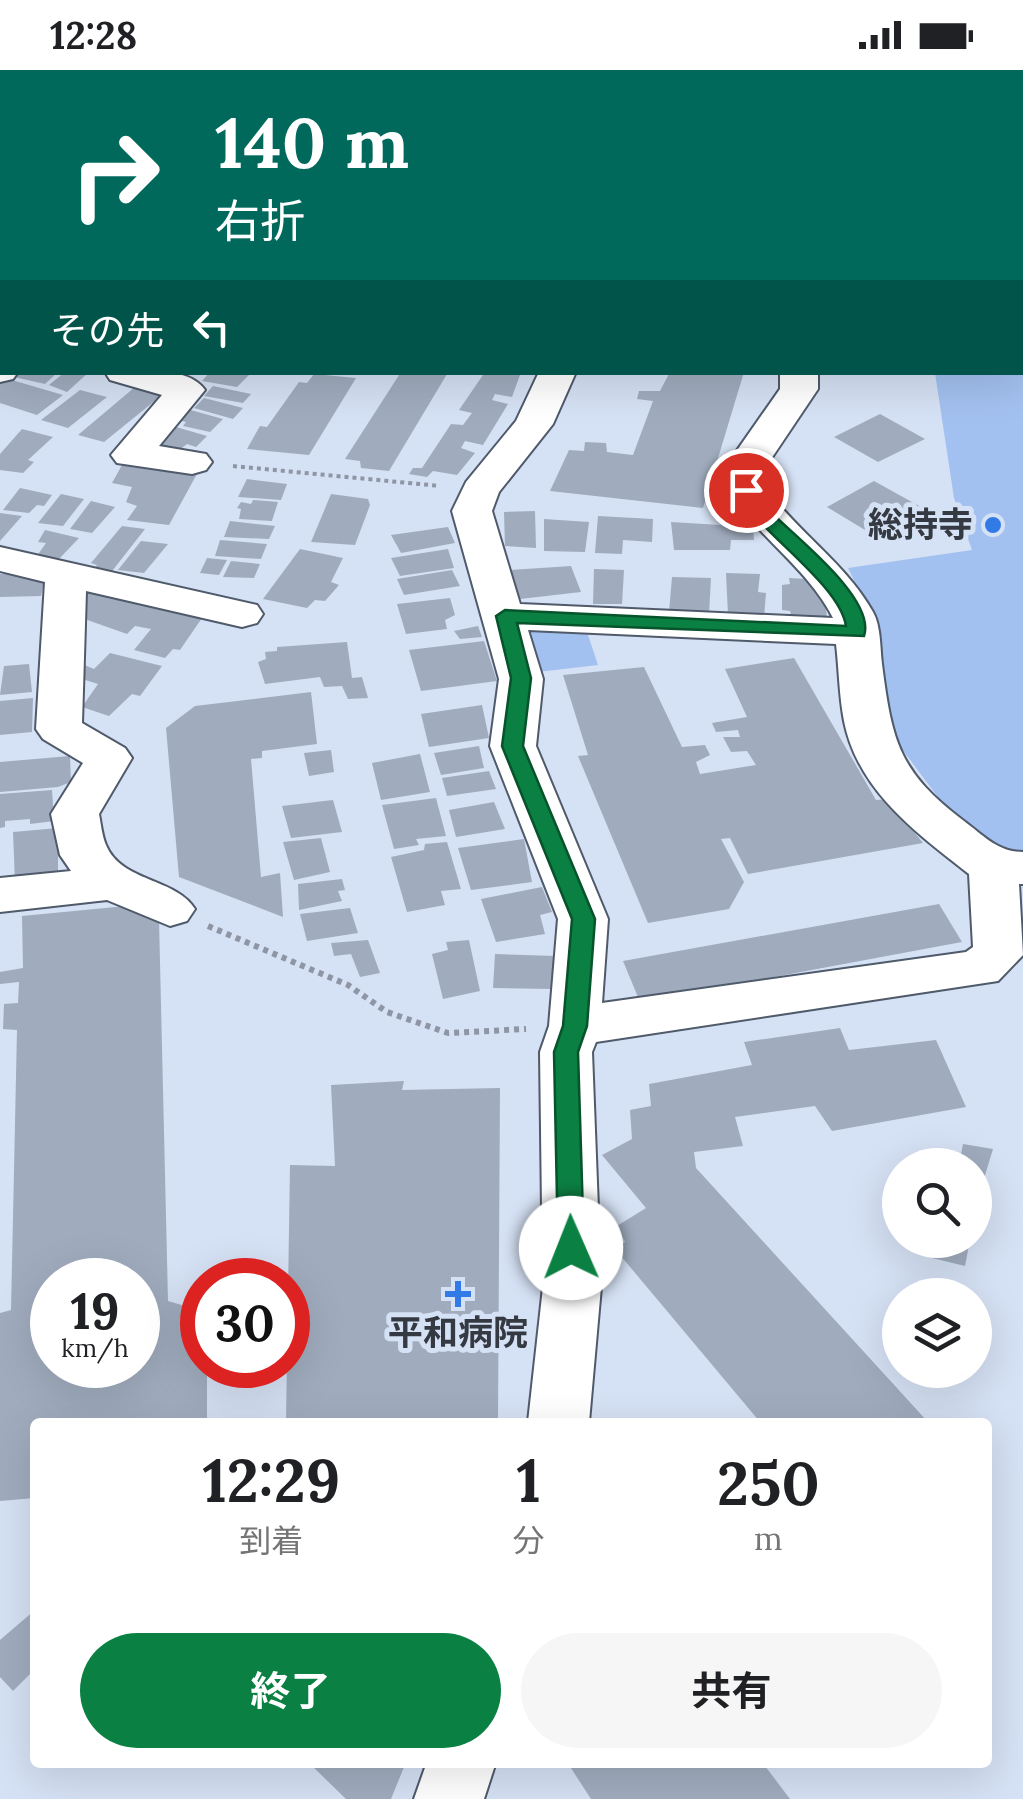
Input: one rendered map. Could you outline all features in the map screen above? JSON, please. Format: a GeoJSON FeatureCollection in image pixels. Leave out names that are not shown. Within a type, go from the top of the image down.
{"type":"FeatureCollection","features":[{"type":"Feature","properties":{"kind":"street"},"geometry":{"type":"LineString","coordinates":[[134,375],[186,390],[131,456],[192,462]]}},
{"type":"Feature","properties":{"kind":"street"},"geometry":{"type":"LineString","coordinates":[[557,375],[534,424],[480,490],[472,511],[521,678],[512,746],[583,919],[575,1026],[566,1052],[572,1287],[559,1418]]}},
{"type":"Feature","properties":{"kind":"street"},"geometry":{"type":"LineString","coordinates":[[575,1026],[980,968],[998,953],[1008,868],[916,808],[880,762],[867,723],[854,616],[825,573],[768,519],[746,490],[751,459],[799,389],[799,375]]}},
{"type":"Feature","properties":{"kind":"street"},"geometry":{"type":"LineString","coordinates":[[0,559],[242,614]]}},
{"type":"Feature","properties":{"kind":"street"},"geometry":{"type":"LineString","coordinates":[[66,571],[59,729],[110,758],[75,814],[84,855],[113,883],[170,909]]}},
{"type":"Feature","properties":{"kind":"street"},"geometry":{"type":"LineString","coordinates":[[505,616],[857,632]]}},
{"type":"Feature","properties":{"kind":"street"},"geometry":{"type":"LineString","coordinates":[[0,895],[113,883]]}},
{"type":"Feature","properties":{"kind":"street"},"geometry":{"type":"LineString","coordinates":[[449,1799],[460,1768]]}},
{"type":"Feature","properties":{"kind":"path"},"geometry":{"type":"LineString","coordinates":[[192,462],[480,490]]}},
{"type":"Feature","properties":{"kind":"path"},"geometry":{"type":"LineString","coordinates":[[170,909],[348,985],[387,1012],[448,1034],[575,1026]]}},
{"type":"Feature","properties":{"kind":"shaded area","name":"総持寺"},"geometry":{"type":"Polygon","coordinates":[[[935,375],[1023,375],[1023,853],[1008,854],[955,820],[881,721],[872,617],[848,568],[972,550],[954,498],[935,375]]]}},
{"type":"Feature","properties":{"kind":"shaded area"},"geometry":{"type":"Polygon","coordinates":[[[524,628],[586,629],[598,665],[538,672],[524,628]]]}},
{"type":"Feature","properties":{"kind":"building"},"geometry":{"type":"Polygon","coordinates":[[[15,375],[55,375],[45,384],[15,375]]]}},
{"type":"Feature","properties":{"kind":"building"},"geometry":{"type":"Polygon","coordinates":[[[61,375],[86,375],[67,392],[49,385],[61,375]]]}},
{"type":"Feature","properties":{"kind":"building"},"geometry":{"type":"Polygon","coordinates":[[[207,375],[249,375],[237,387],[202,381],[207,375]]]}},
{"type":"Feature","properties":{"kind":"building"},"geometry":{"type":"Polygon","coordinates":[[[313,375],[356,378],[309,455],[247,449],[260,426],[267,427],[299,382],[307,383],[313,375]]]}},
{"type":"Feature","properties":{"kind":"building"},"geometry":{"type":"Polygon","coordinates":[[[399,375],[446,375],[389,471],[361,468],[360,461],[345,459],[399,375]]]}},
{"type":"Feature","properties":{"kind":"building"},"geometry":{"type":"Polygon","coordinates":[[[483,375],[520,375],[512,397],[495,394],[492,400],[508,404],[483,445],[465,441],[461,448],[475,453],[457,475],[433,471],[427,477],[409,474],[413,468],[422,468],[451,424],[463,425],[472,413],[459,410],[483,375]]]}},
{"type":"Feature","properties":{"kind":"building"},"geometry":{"type":"Polygon","coordinates":[[[668,375],[743,375],[703,508],[550,491],[569,450],[584,451],[585,442],[606,443],[607,452],[633,455],[653,401],[637,399],[639,391],[660,391],[668,375]]]}},
{"type":"Feature","properties":{"kind":"building"},"geometry":{"type":"Polygon","coordinates":[[[5,378],[63,395],[37,415],[0,403],[0,382],[5,378]]]}},
{"type":"Feature","properties":{"kind":"building"},"geometry":{"type":"Polygon","coordinates":[[[213,386],[251,394],[243,403],[204,396],[213,386]]]}},
{"type":"Feature","properties":{"kind":"building"},"geometry":{"type":"Polygon","coordinates":[[[135,387],[162,395],[104,442],[78,435],[135,387]]]}},
{"type":"Feature","properties":{"kind":"building"},"geometry":{"type":"Polygon","coordinates":[[[80,390],[107,397],[68,428],[41,420],[80,390]]]}},
{"type":"Feature","properties":{"kind":"building"},"geometry":{"type":"Polygon","coordinates":[[[204,398],[243,408],[233,419],[194,408],[204,398]]]}},
{"type":"Feature","properties":{"kind":"building"},"geometry":{"type":"Polygon","coordinates":[[[187,409],[223,419],[210,432],[183,426],[186,422],[178,420],[187,409]]]}},
{"type":"Feature","properties":{"kind":"building"},"geometry":{"type":"Polygon","coordinates":[[[880,414],[925,439],[878,462],[834,437],[880,414]]]}},
{"type":"Feature","properties":{"kind":"building"},"geometry":{"type":"Polygon","coordinates":[[[176,427],[207,436],[196,447],[187,444],[178,451],[156,447],[176,427]]]}},
{"type":"Feature","properties":{"kind":"building"},"geometry":{"type":"Polygon","coordinates":[[[22,429],[53,437],[28,460],[34,462],[23,473],[0,470],[0,454],[22,429]]]}},
{"type":"Feature","properties":{"kind":"building"},"geometry":{"type":"Polygon","coordinates":[[[122,465],[198,472],[169,525],[127,520],[137,506],[126,502],[132,487],[112,483],[122,465]]]}},
{"type":"Feature","properties":{"kind":"building"},"geometry":{"type":"Polygon","coordinates":[[[247,479],[287,484],[281,500],[238,497],[247,479]]]}},
{"type":"Feature","properties":{"kind":"building"},"geometry":{"type":"Polygon","coordinates":[[[874,481],[921,507],[870,533],[827,507],[874,481]]]}},
{"type":"Feature","properties":{"kind":"building"},"geometry":{"type":"Polygon","coordinates":[[[20,488],[52,495],[44,506],[37,505],[29,513],[3,510],[20,488]]]}},
{"type":"Feature","properties":{"kind":"building"},"geometry":{"type":"Polygon","coordinates":[[[61,494],[84,499],[63,526],[38,523],[61,494]]]}},
{"type":"Feature","properties":{"kind":"building"},"geometry":{"type":"Polygon","coordinates":[[[331,494],[368,499],[370,505],[355,545],[311,542],[331,494]]]}},
{"type":"Feature","properties":{"kind":"building"},"geometry":{"type":"Polygon","coordinates":[[[253,500],[278,502],[272,521],[239,519],[241,509],[237,508],[241,502],[251,504],[253,500]]]}},
{"type":"Feature","properties":{"kind":"building"},"geometry":{"type":"Polygon","coordinates":[[[91,501],[115,507],[92,533],[70,529],[91,501]]]}},
{"type":"Feature","properties":{"kind":"building"},"geometry":{"type":"Polygon","coordinates":[[[535,511],[536,548],[505,546],[504,512],[535,511]]]}},
{"type":"Feature","properties":{"kind":"building"},"geometry":{"type":"Polygon","coordinates":[[[0,513],[22,516],[0,541],[0,513]]]}},
{"type":"Feature","properties":{"kind":"building"},"geometry":{"type":"Polygon","coordinates":[[[598,516],[653,519],[652,542],[623,540],[622,554],[595,553],[598,516]]]}},
{"type":"Feature","properties":{"kind":"building"},"geometry":{"type":"Polygon","coordinates":[[[544,519],[589,522],[585,552],[544,551],[544,519]]]}},
{"type":"Feature","properties":{"kind":"building"},"geometry":{"type":"Polygon","coordinates":[[[230,521],[275,526],[269,539],[224,537],[230,521]]]}},
{"type":"Feature","properties":{"kind":"building"},"geometry":{"type":"Polygon","coordinates":[[[671,522],[753,527],[754,540],[731,540],[730,550],[674,550],[671,522]]]}},
{"type":"Feature","properties":{"kind":"building"},"geometry":{"type":"Polygon","coordinates":[[[122,526],[145,529],[109,575],[92,571],[97,565],[91,563],[122,526]]]}},
{"type":"Feature","properties":{"kind":"building"},"geometry":{"type":"Polygon","coordinates":[[[448,527],[455,543],[401,553],[391,535],[448,527]]]}},
{"type":"Feature","properties":{"kind":"building"},"geometry":{"type":"Polygon","coordinates":[[[45,530],[79,538],[59,559],[37,556],[46,543],[38,542],[45,530]]]}},
{"type":"Feature","properties":{"kind":"building"},"geometry":{"type":"Polygon","coordinates":[[[220,540],[267,544],[261,559],[215,556],[220,540]]]}},
{"type":"Feature","properties":{"kind":"building"},"geometry":{"type":"Polygon","coordinates":[[[141,541],[168,544],[144,573],[118,570],[141,541]]]}},
{"type":"Feature","properties":{"kind":"building"},"geometry":{"type":"Polygon","coordinates":[[[300,549],[343,558],[331,582],[339,585],[325,601],[315,600],[307,608],[263,599],[300,549]]]}},
{"type":"Feature","properties":{"kind":"building"},"geometry":{"type":"Polygon","coordinates":[[[448,549],[454,568],[400,576],[391,558],[448,549]]]}},
{"type":"Feature","properties":{"kind":"building"},"geometry":{"type":"Polygon","coordinates":[[[207,558],[227,560],[219,575],[200,573],[207,558]]]}},
{"type":"Feature","properties":{"kind":"building"},"geometry":{"type":"Polygon","coordinates":[[[231,561],[260,564],[254,578],[223,577],[231,561]]]}},
{"type":"Feature","properties":{"kind":"building"},"geometry":{"type":"Polygon","coordinates":[[[571,566],[581,592],[520,599],[510,570],[571,566]]]}},
{"type":"Feature","properties":{"kind":"building"},"geometry":{"type":"Polygon","coordinates":[[[594,569],[624,570],[622,604],[593,604],[594,569]]]}},
{"type":"Feature","properties":{"kind":"building"},"geometry":{"type":"Polygon","coordinates":[[[452,570],[460,586],[404,595],[397,579],[452,570]]]}},
{"type":"Feature","properties":{"kind":"building"},"geometry":{"type":"Polygon","coordinates":[[[726,573],[760,574],[758,592],[766,593],[764,617],[728,615],[726,573]]]}},
{"type":"Feature","properties":{"kind":"building"},"geometry":{"type":"Polygon","coordinates":[[[0,574],[46,575],[41,596],[0,597],[0,574]]]}},
{"type":"Feature","properties":{"kind":"building"},"geometry":{"type":"Polygon","coordinates":[[[672,577],[711,578],[709,614],[669,612],[672,577]]]}},
{"type":"Feature","properties":{"kind":"building"},"geometry":{"type":"Polygon","coordinates":[[[789,578],[824,580],[827,620],[792,618],[790,611],[782,610],[782,585],[790,584],[789,578]]]}},
{"type":"Feature","properties":{"kind":"building"},"geometry":{"type":"Polygon","coordinates":[[[94,587],[133,595],[127,601],[202,618],[180,650],[173,649],[165,658],[134,650],[151,629],[135,626],[127,634],[76,616],[87,602],[80,600],[94,587]]]}},
{"type":"Feature","properties":{"kind":"building"},"geometry":{"type":"Polygon","coordinates":[[[450,598],[455,615],[445,620],[447,629],[406,634],[397,604],[450,598]]]}},
{"type":"Feature","properties":{"kind":"building"},"geometry":{"type":"Polygon","coordinates":[[[478,626],[482,637],[460,639],[454,631],[478,626]]]}},
{"type":"Feature","properties":{"kind":"building"},"geometry":{"type":"Polygon","coordinates":[[[484,641],[497,681],[421,691],[409,650],[484,641]]]}},
{"type":"Feature","properties":{"kind":"building"},"geometry":{"type":"Polygon","coordinates":[[[347,642],[352,678],[362,677],[368,698],[348,699],[342,686],[324,687],[320,677],[265,684],[258,662],[266,659],[265,652],[277,651],[277,647],[347,642]]]}},
{"type":"Feature","properties":{"kind":"building"},"geometry":{"type":"Polygon","coordinates":[[[110,653],[162,666],[140,696],[132,694],[109,716],[82,707],[98,684],[79,678],[77,662],[94,669],[110,653]]]}},
{"type":"Feature","properties":{"kind":"building"},"geometry":{"type":"Polygon","coordinates":[[[794,658],[876,800],[888,799],[923,843],[748,874],[730,838],[721,839],[744,882],[729,909],[648,923],[578,756],[588,755],[563,675],[644,667],[682,747],[705,745],[710,755],[696,762],[700,774],[756,765],[747,751],[731,752],[723,737],[740,737],[738,730],[716,732],[712,723],[747,717],[725,669],[794,658]]]}},
{"type":"Feature","properties":{"kind":"building"},"geometry":{"type":"Polygon","coordinates":[[[29,664],[32,692],[0,695],[4,666],[29,664]]]}},
{"type":"Feature","properties":{"kind":"building"},"geometry":{"type":"Polygon","coordinates":[[[311,692],[317,744],[262,751],[262,758],[251,759],[261,877],[280,873],[283,917],[179,877],[166,728],[195,706],[311,692]]]}},
{"type":"Feature","properties":{"kind":"building"},"geometry":{"type":"Polygon","coordinates":[[[33,698],[32,732],[0,735],[0,701],[33,698]]]}},
{"type":"Feature","properties":{"kind":"building"},"geometry":{"type":"Polygon","coordinates":[[[482,705],[489,738],[429,747],[421,714],[482,705]]]}},
{"type":"Feature","properties":{"kind":"building"},"geometry":{"type":"Polygon","coordinates":[[[479,746],[484,768],[441,775],[434,753],[479,746]]]}},
{"type":"Feature","properties":{"kind":"building"},"geometry":{"type":"Polygon","coordinates":[[[331,750],[334,772],[309,776],[304,753],[331,750]]]}},
{"type":"Feature","properties":{"kind":"building"},"geometry":{"type":"Polygon","coordinates":[[[420,754],[430,792],[381,800],[372,763],[420,754]]]}},
{"type":"Feature","properties":{"kind":"building"},"geometry":{"type":"Polygon","coordinates":[[[70,756],[71,782],[58,787],[0,792],[0,762],[70,756]]]}},
{"type":"Feature","properties":{"kind":"building"},"geometry":{"type":"Polygon","coordinates":[[[489,771],[496,789],[447,796],[442,778],[489,771]]]}},
{"type":"Feature","properties":{"kind":"building"},"geometry":{"type":"Polygon","coordinates":[[[52,790],[54,821],[5,821],[5,827],[0,828],[0,794],[52,790]]]}},
{"type":"Feature","properties":{"kind":"building"},"geometry":{"type":"Polygon","coordinates":[[[436,798],[446,836],[416,839],[419,845],[394,849],[382,805],[436,798]]]}},
{"type":"Feature","properties":{"kind":"building"},"geometry":{"type":"Polygon","coordinates":[[[333,800],[342,832],[291,838],[282,806],[333,800]]]}},
{"type":"Feature","properties":{"kind":"building"},"geometry":{"type":"Polygon","coordinates":[[[494,802],[505,829],[456,837],[449,810],[494,802]]]}},
{"type":"Feature","properties":{"kind":"building"},"geometry":{"type":"Polygon","coordinates":[[[58,828],[58,875],[15,883],[13,832],[58,828]]]}},
{"type":"Feature","properties":{"kind":"building"},"geometry":{"type":"Polygon","coordinates":[[[321,838],[330,872],[294,880],[283,842],[321,838]]]}},
{"type":"Feature","properties":{"kind":"building"},"geometry":{"type":"Polygon","coordinates":[[[524,839],[532,882],[471,890],[458,848],[524,839]]]}},
{"type":"Feature","properties":{"kind":"building"},"geometry":{"type":"Polygon","coordinates":[[[447,842],[461,889],[441,891],[445,905],[407,912],[391,857],[424,850],[425,844],[447,842]]]}},
{"type":"Feature","properties":{"kind":"building"},"geometry":{"type":"Polygon","coordinates":[[[342,879],[345,890],[338,891],[342,901],[299,910],[298,884],[342,879]]]}},
{"type":"Feature","properties":{"kind":"building"},"geometry":{"type":"Polygon","coordinates":[[[542,887],[552,912],[540,915],[545,934],[496,942],[481,899],[542,887]]]}},
{"type":"Feature","properties":{"kind":"building"},"geometry":{"type":"Polygon","coordinates":[[[939,904],[962,942],[640,1002],[623,961],[939,904]]]}},
{"type":"Feature","properties":{"kind":"building"},"geometry":{"type":"Polygon","coordinates":[[[126,906],[159,920],[168,1301],[180,1304],[180,1388],[207,1388],[207,1418],[30,1418],[30,1498],[0,1501],[0,1313],[11,1310],[17,1030],[3,1029],[4,1004],[18,1003],[19,982],[0,984],[0,972],[23,968],[22,916],[126,906]]]}},
{"type":"Feature","properties":{"kind":"building"},"geometry":{"type":"Polygon","coordinates":[[[350,908],[358,933],[307,941],[300,914],[350,908]]]}},
{"type":"Feature","properties":{"kind":"building"},"geometry":{"type":"Polygon","coordinates":[[[368,940],[380,973],[360,977],[351,954],[334,956],[331,943],[368,940]]]}},
{"type":"Feature","properties":{"kind":"building"},"geometry":{"type":"Polygon","coordinates":[[[469,940],[480,991],[443,999],[432,954],[448,950],[446,942],[469,940]]]}},
{"type":"Feature","properties":{"kind":"building"},"geometry":{"type":"Polygon","coordinates":[[[495,954],[555,956],[551,989],[493,988],[495,954]]]}},
{"type":"Feature","properties":{"kind":"building"},"geometry":{"type":"Polygon","coordinates":[[[840,1028],[849,1050],[936,1040],[966,1107],[832,1131],[815,1106],[735,1117],[743,1146],[694,1152],[696,1168],[882,1372],[882,1388],[897,1388],[924,1418],[757,1418],[615,1249],[625,1242],[617,1226],[646,1208],[602,1155],[632,1139],[630,1110],[651,1106],[649,1084],[752,1065],[744,1042],[840,1028]]]}},
{"type":"Feature","properties":{"kind":"building"},"geometry":{"type":"Polygon","coordinates":[[[404,1081],[402,1090],[500,1088],[498,1418],[286,1418],[287,1388],[310,1388],[310,1258],[289,1258],[290,1165],[335,1166],[331,1085],[404,1081]]]}},
{"type":"Feature","properties":{"kind":"building"},"geometry":{"type":"Polygon","coordinates":[[[932,1258],[967,1258],[965,1266],[932,1258]]]}},
{"type":"Feature","properties":{"kind":"building"},"geometry":{"type":"Polygon","coordinates":[[[30,1614],[30,1674],[13,1691],[0,1677],[0,1640],[30,1614]]]}},
{"type":"Feature","properties":{"kind":"building"},"geometry":{"type":"Polygon","coordinates":[[[314,1768],[404,1768],[391,1799],[346,1799],[314,1768]]]}},
{"type":"Feature","properties":{"kind":"building"},"geometry":{"type":"Polygon","coordinates":[[[571,1768],[767,1768],[790,1799],[591,1799],[571,1768]]]}},
{"type":"Feature","properties":{"kind":"place","name":"総持寺"},"geometry":{"type":"Point","coordinates":[993,525]}},
{"type":"Feature","properties":{"kind":"place","name":"平和病院"},"geometry":{"type":"Point","coordinates":[458,1294]}},
{"type":"Feature","properties":{"kind":"route"},"geometry":{"type":"LineString","coordinates":[[571,1248],[566,1052],[575,1026],[583,919],[512,746],[521,678],[505,616],[857,632],[854,616],[825,573],[768,519],[746,490]]}}]}
